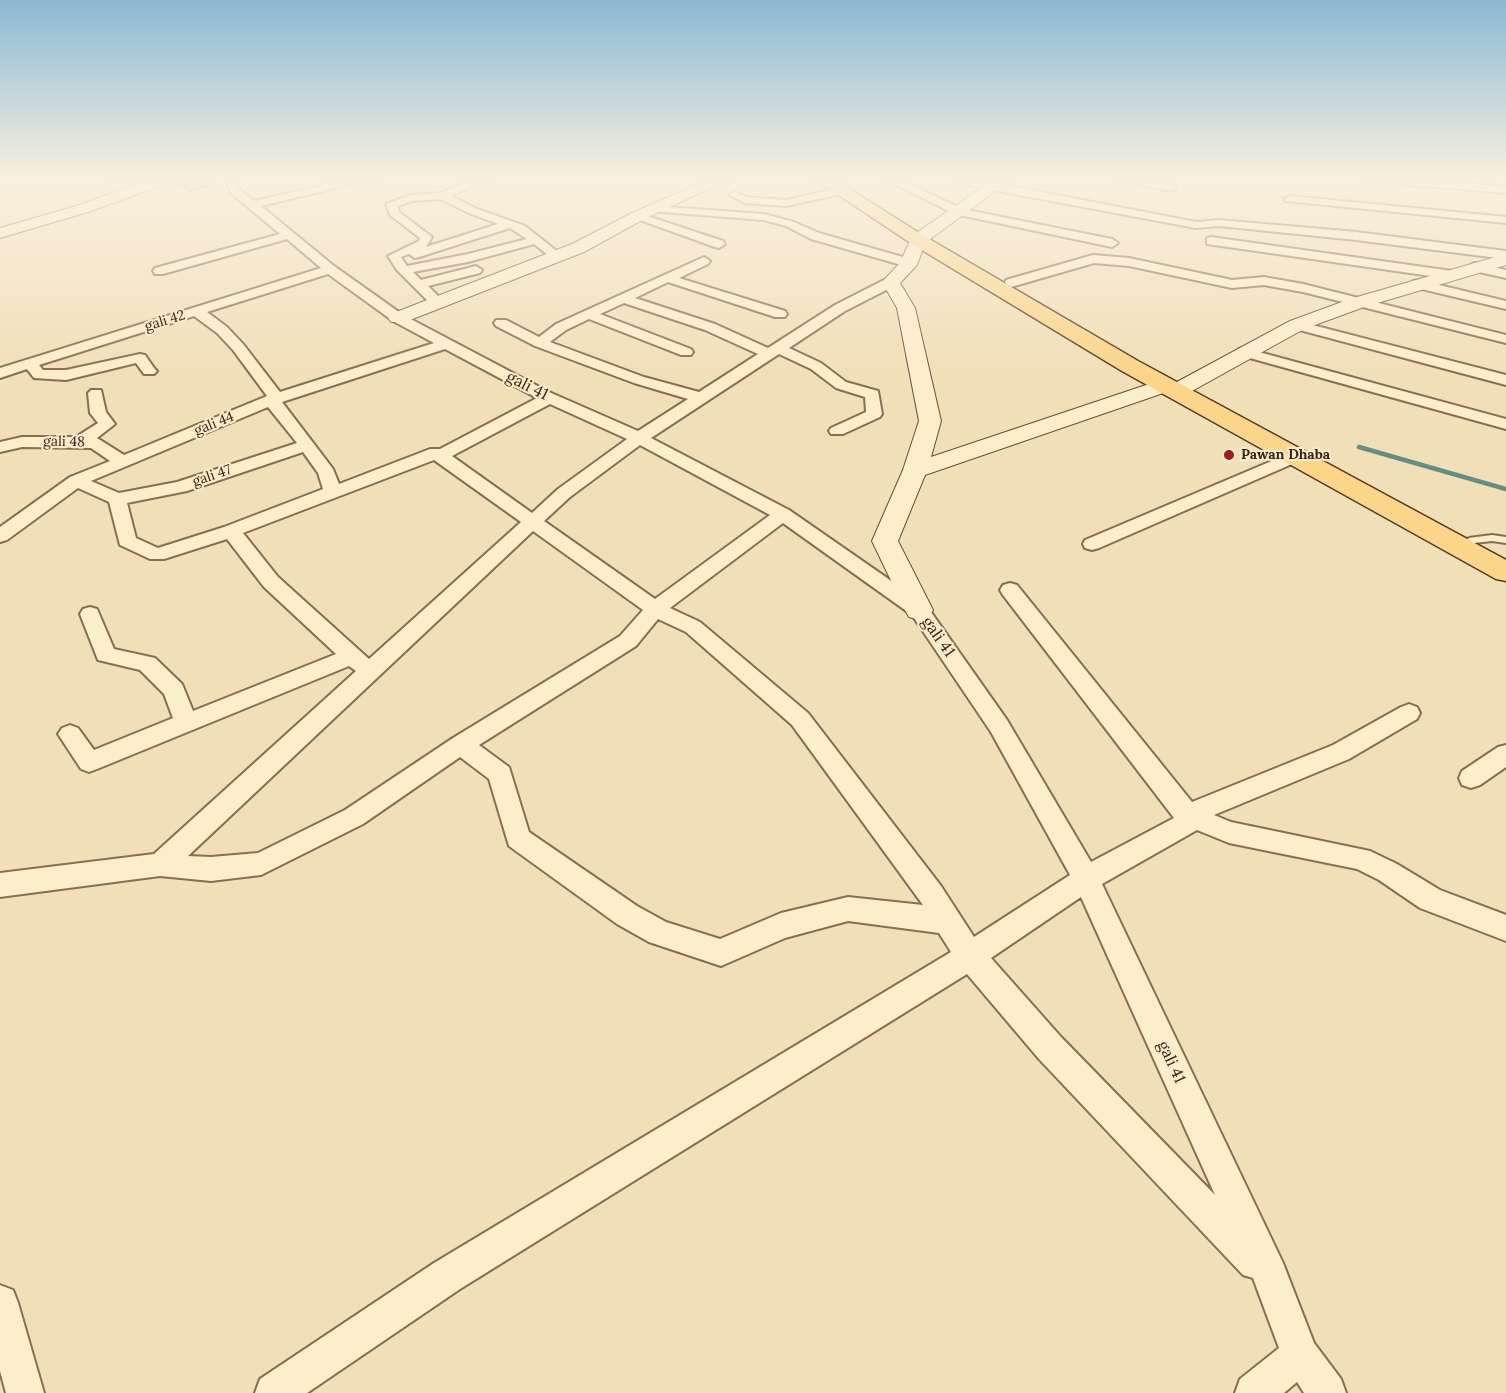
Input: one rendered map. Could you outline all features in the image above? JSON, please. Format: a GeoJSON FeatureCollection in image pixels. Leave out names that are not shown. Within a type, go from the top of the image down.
{"type":"FeatureCollection","features":[{"type":"Feature","properties":{"kind":"main road"},"geometry":{"type":"LineString","coordinates":[[934,243],[1293,457],[1466,544],[1506,559]]}},
{"type":"Feature","properties":{"kind":"main road"},"geometry":{"type":"LineString","coordinates":[[935,243],[1011,283],[1175,386],[1466,544],[1506,572]]}},
{"type":"Feature","properties":{"kind":"street"},"geometry":{"type":"LineString","coordinates":[[159,271],[260,243]]}},
{"type":"Feature","properties":{"kind":"street","name":"gali 41"},"geometry":{"type":"LineString","coordinates":[[299,243],[330,269],[398,318],[549,398],[639,438],[783,514],[919,610],[999,726],[1086,879],[1270,1276],[1300,1355],[1327,1393]]}},
{"type":"Feature","properties":{"kind":"street"},"geometry":{"type":"LineString","coordinates":[[424,243],[394,255],[405,270],[438,303]]}},
{"type":"Feature","properties":{"kind":"street"},"geometry":{"type":"LineString","coordinates":[[396,259],[448,243]]}},
{"type":"Feature","properties":{"kind":"street"},"geometry":{"type":"LineString","coordinates":[[541,243],[547,248]]}},
{"type":"Feature","properties":{"kind":"street"},"geometry":{"type":"LineString","coordinates":[[420,284],[492,266],[561,243]]}},
{"type":"Feature","properties":{"kind":"street"},"geometry":{"type":"LineString","coordinates":[[839,243],[909,263]]}},
{"type":"Feature","properties":{"kind":"street"},"geometry":{"type":"LineString","coordinates":[[160,865],[564,493],[639,438],[773,351],[840,308],[891,282],[909,263],[921,243]]}},
{"type":"Feature","properties":{"kind":"street"},"geometry":{"type":"LineString","coordinates":[[1226,243],[1452,274]]}},
{"type":"Feature","properties":{"kind":"street"},"geometry":{"type":"LineString","coordinates":[[1472,243],[1506,257]]}},
{"type":"Feature","properties":{"kind":"street"},"geometry":{"type":"LineString","coordinates":[[405,270],[432,263],[547,248]]}},
{"type":"Feature","properties":{"kind":"street"},"geometry":{"type":"LineString","coordinates":[[398,318],[438,303],[547,248]]}},
{"type":"Feature","properties":{"kind":"street"},"geometry":{"type":"LineString","coordinates":[[915,470],[1175,386],[1297,325],[1358,303],[1506,257]]}},
{"type":"Feature","properties":{"kind":"street"},"geometry":{"type":"LineString","coordinates":[[1011,283],[1093,259],[1151,266],[1232,284],[1264,281],[1284,284],[1506,339]]}},
{"type":"Feature","properties":{"kind":"street"},"geometry":{"type":"LineString","coordinates":[[540,343],[561,327],[705,261]]}},
{"type":"Feature","properties":{"kind":"street"},"geometry":{"type":"LineString","coordinates":[[1474,267],[1506,274]]}},
{"type":"Feature","properties":{"kind":"street","name":"gali 42"},"geometry":{"type":"LineString","coordinates":[[0,373],[330,269]]}},
{"type":"Feature","properties":{"kind":"street"},"geometry":{"type":"LineString","coordinates":[[667,278],[780,314]]}},
{"type":"Feature","properties":{"kind":"street"},"geometry":{"type":"LineString","coordinates":[[891,282],[906,308],[930,421],[915,470],[885,541],[919,610]]}},
{"type":"Feature","properties":{"kind":"street"},"geometry":{"type":"LineString","coordinates":[[1418,284],[1506,305]]}},
{"type":"Feature","properties":{"kind":"street"},"geometry":{"type":"LineString","coordinates":[[623,298],[816,366],[841,385],[873,394],[874,414],[837,431]]}},
{"type":"Feature","properties":{"kind":"street"},"geometry":{"type":"LineString","coordinates":[[710,327],[748,304]]}},
{"type":"Feature","properties":{"kind":"street"},"geometry":{"type":"LineString","coordinates":[[196,311],[222,330],[238,346],[327,473],[333,492]]}},
{"type":"Feature","properties":{"kind":"street"},"geometry":{"type":"LineString","coordinates":[[588,315],[686,352]]}},
{"type":"Feature","properties":{"kind":"street"},"geometry":{"type":"LineString","coordinates":[[501,323],[540,343],[639,380],[701,398]]}},
{"type":"Feature","properties":{"kind":"street"},"geometry":{"type":"LineString","coordinates":[[1297,325],[1506,380]]}},
{"type":"Feature","properties":{"kind":"street","name":"gali 44"},"geometry":{"type":"LineString","coordinates":[[0,536],[76,481],[274,399],[444,344]]}},
{"type":"Feature","properties":{"kind":"street"},"geometry":{"type":"LineString","coordinates":[[1244,352],[1506,424]]}},
{"type":"Feature","properties":{"kind":"street"},"geometry":{"type":"LineString","coordinates":[[30,363],[39,375],[66,375],[140,358],[149,371]]}},
{"type":"Feature","properties":{"kind":"street"},"geometry":{"type":"LineString","coordinates":[[80,442],[107,424],[98,413],[96,393]]}},
{"type":"Feature","properties":{"kind":"street"},"geometry":{"type":"LineString","coordinates":[[440,456],[549,398]]}},
{"type":"Feature","properties":{"kind":"street","name":"gali 48"},"geometry":{"type":"LineString","coordinates":[[0,447],[22,442],[95,443],[121,462]]}},
{"type":"Feature","properties":{"kind":"street","name":"gali 47"},"geometry":{"type":"LineString","coordinates":[[117,499],[181,487],[306,445]]}},
{"type":"Feature","properties":{"kind":"street"},"geometry":{"type":"LineString","coordinates":[[76,481],[117,499],[127,542],[157,555],[231,531],[436,453],[655,609],[693,627],[800,719],[948,921],[970,956],[1050,1048],[1270,1276]]}},
{"type":"Feature","properties":{"kind":"street"},"geometry":{"type":"LineString","coordinates":[[1092,544],[1293,457]]}},
{"type":"Feature","properties":{"kind":"street"},"geometry":{"type":"LineString","coordinates":[[0,885],[160,865],[211,868],[261,864],[354,817],[461,744],[628,641],[655,609],[783,514]]}},
{"type":"Feature","properties":{"kind":"street"},"geometry":{"type":"LineString","coordinates":[[231,531],[271,582],[370,672]]}},
{"type":"Feature","properties":{"kind":"street"},"geometry":{"type":"LineString","coordinates":[[1010,590],[1187,815],[1229,832],[1361,859],[1388,872],[1430,899],[1506,928]]}},
{"type":"Feature","properties":{"kind":"street"},"geometry":{"type":"LineString","coordinates":[[90,614],[106,655],[147,664],[174,690],[186,722]]}},
{"type":"Feature","properties":{"kind":"street"},"geometry":{"type":"LineString","coordinates":[[70,734],[89,762],[352,656]]}},
{"type":"Feature","properties":{"kind":"street"},"geometry":{"type":"LineString","coordinates":[[1187,815],[1341,752],[1409,713]]}},
{"type":"Feature","properties":{"kind":"street"},"geometry":{"type":"LineString","coordinates":[[461,744],[500,774],[518,838],[627,915],[659,933],[721,953],[781,926],[848,909],[948,921]]}},
{"type":"Feature","properties":{"kind":"street"},"geometry":{"type":"LineString","coordinates":[[1471,778],[1506,754]]}},
{"type":"Feature","properties":{"kind":"street"},"geometry":{"type":"LineString","coordinates":[[274,1393],[447,1276],[970,956],[1086,879],[1124,856],[1187,825],[1187,815]]}},
{"type":"Feature","properties":{"kind":"street"},"geometry":{"type":"LineString","coordinates":[[0,1303],[25,1393]]}},
{"type":"Feature","properties":{"kind":"street"},"geometry":{"type":"LineString","coordinates":[[1254,1393],[1300,1355]]}},
{"type":"Feature","properties":{"kind":"lane"},"geometry":{"type":"LineString","coordinates":[[1466,544],[1492,538],[1506,540]]}},
{"type":"Feature","properties":{"kind":"waterway"},"geometry":{"type":"LineString","coordinates":[[1359,447],[1506,489]]}},
{"type":"Feature","properties":{"kind":"place","name":"Pawan Dhaba"},"geometry":{"type":"Point","coordinates":[1229,455]}}]}
